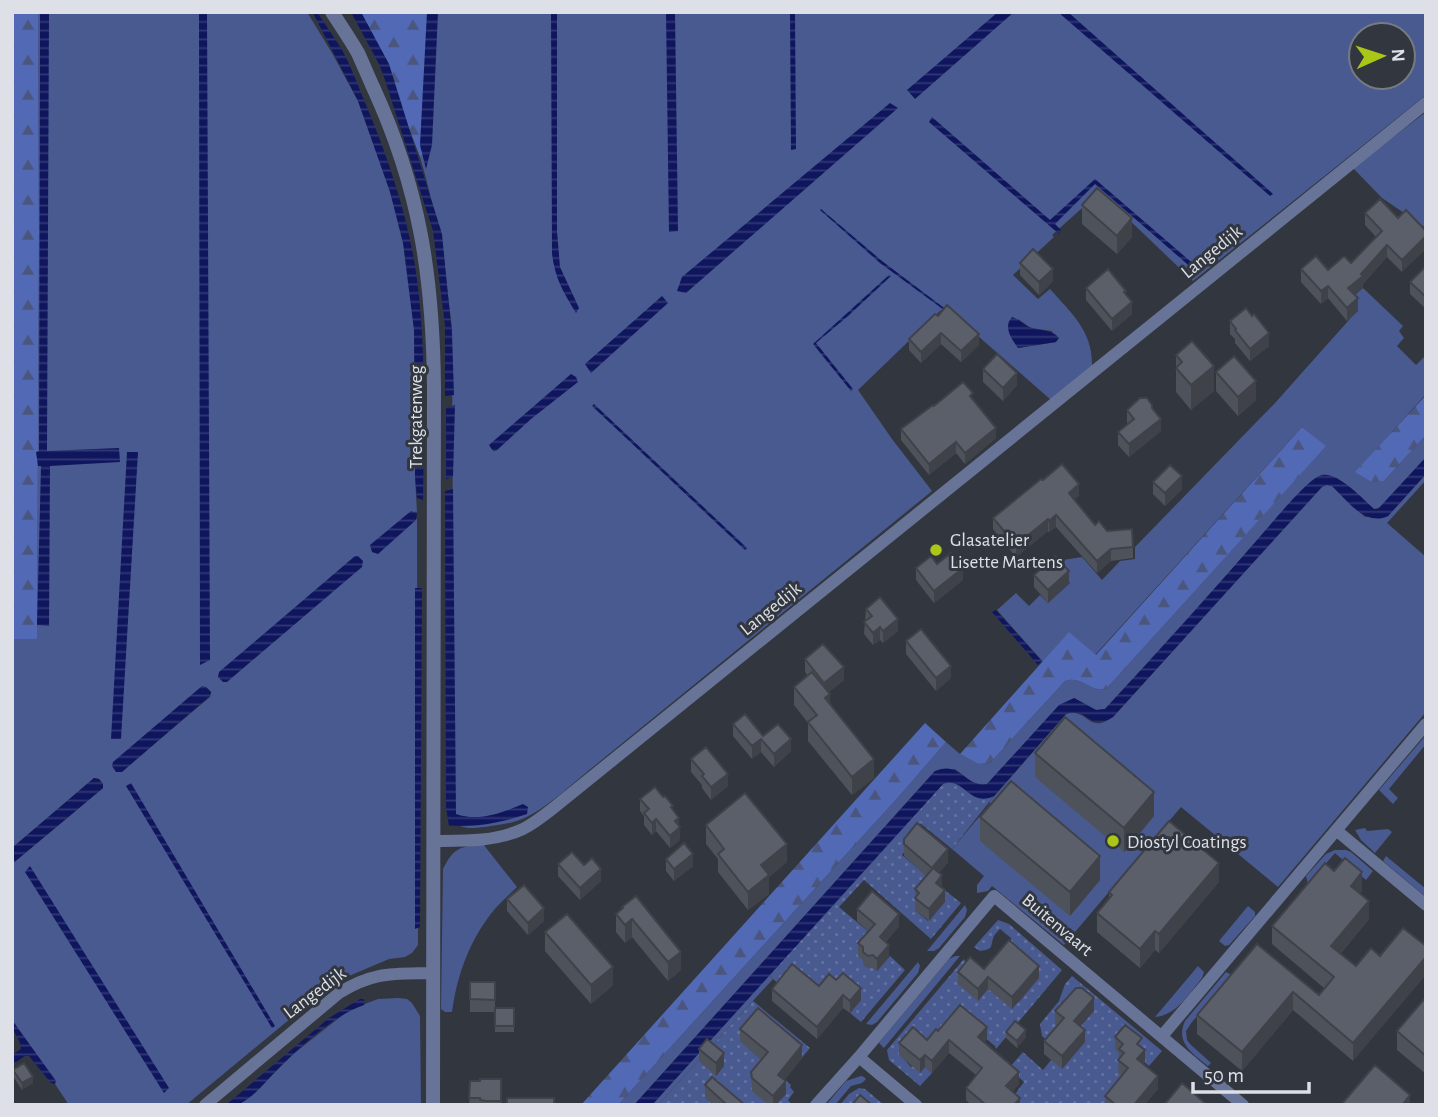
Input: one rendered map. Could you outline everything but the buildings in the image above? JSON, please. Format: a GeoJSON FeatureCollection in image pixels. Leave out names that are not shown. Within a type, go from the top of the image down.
{"type":"FeatureCollection","features":[{"type":"Feature","properties":{"kind":"street","name":"Trekgatenweg"},"geometry":{"type":"LineString","coordinates":[[332,12],[358,54],[404,164],[417,210],[430,286],[434,349],[434,841]]}},
{"type":"Feature","properties":{"kind":"street","name":"Langedijk"},"geometry":{"type":"LineString","coordinates":[[434,841],[471,840],[512,833],[531,825],[1426,103]]}},
{"type":"Feature","properties":{"kind":"street"},"geometry":{"type":"LineString","coordinates":[[1162,1036],[1426,724]]}},
{"type":"Feature","properties":{"kind":"street"},"geometry":{"type":"LineString","coordinates":[[1336,830],[1426,905]]}},
{"type":"Feature","properties":{"kind":"street"},"geometry":{"type":"LineString","coordinates":[[433,1105],[434,841]]}},
{"type":"Feature","properties":{"kind":"street","name":"Buitenvaart"},"geometry":{"type":"LineString","coordinates":[[816,1105],[994,896],[1242,1105]]}},
{"type":"Feature","properties":{"kind":"street","name":"Langedijk"},"geometry":{"type":"LineString","coordinates":[[205,1105],[339,993],[356,982],[381,975],[433,973]]}},
{"type":"Feature","properties":{"kind":"street"},"geometry":{"type":"LineString","coordinates":[[859,1057],[916,1105]]}},
{"type":"Feature","properties":{"kind":"shaded area"},"geometry":{"type":"Polygon","coordinates":[[[38,12],[307,12],[358,101],[388,184],[405,251],[415,319],[418,945],[405,957],[389,959],[349,976],[302,1009],[186,1105],[69,1105],[12,1020],[12,864],[103,788],[99,779],[94,778],[12,848],[12,639],[37,639],[38,12]],[[206,687],[116,772],[122,771],[210,697],[211,692],[206,687]]]}},
{"type":"Feature","properties":{"kind":"shaded area"},"geometry":{"type":"Polygon","coordinates":[[[40,12],[49,12],[47,451],[119,448],[120,462],[50,466],[49,626],[37,625],[41,466],[38,466],[36,452],[39,451],[40,12]]]}},
{"type":"Feature","properties":{"kind":"shaded area"},"geometry":{"type":"Polygon","coordinates":[[[199,12],[207,12],[210,660],[200,665],[199,12]]]}},
{"type":"Feature","properties":{"kind":"shaded area"},"geometry":{"type":"Polygon","coordinates":[[[317,12],[341,48],[369,112],[394,180],[412,249],[423,348],[423,500],[417,498],[415,476],[414,330],[403,243],[390,192],[358,101],[313,13],[317,12]]]}},
{"type":"Feature","properties":{"kind":"shaded area"},"geometry":{"type":"Polygon","coordinates":[[[351,12],[361,12],[389,64],[442,234],[452,335],[454,395],[445,396],[445,325],[433,231],[385,80],[351,12]]]}},
{"type":"Feature","properties":{"kind":"shaded area"},"geometry":{"type":"Polygon","coordinates":[[[427,12],[438,12],[432,145],[426,169],[420,145],[427,12]]]}},
{"type":"Feature","properties":{"kind":"shaded area"},"geometry":{"type":"Polygon","coordinates":[[[434,12],[1426,12],[1426,95],[1193,281],[1100,192],[1013,275],[1038,299],[1050,289],[1079,323],[1089,343],[1092,366],[1051,400],[962,322],[959,323],[941,310],[858,390],[932,491],[549,803],[517,821],[476,828],[454,822],[452,328],[440,242],[420,157],[424,153],[434,12]],[[1018,319],[1018,348],[1056,342],[1052,331],[1031,328],[1018,319]]]}},
{"type":"Feature","properties":{"kind":"shaded area"},"geometry":{"type":"Polygon","coordinates":[[[551,12],[557,12],[557,231],[560,267],[579,308],[576,313],[560,285],[552,254],[551,12]]]}},
{"type":"Feature","properties":{"kind":"shaded area"},"geometry":{"type":"Polygon","coordinates":[[[666,12],[675,12],[678,231],[669,232],[666,12]]]}},
{"type":"Feature","properties":{"kind":"shaded area"},"geometry":{"type":"Polygon","coordinates":[[[790,12],[795,12],[796,149],[791,150],[790,12]]]}},
{"type":"Feature","properties":{"kind":"shaded area"},"geometry":{"type":"Polygon","coordinates":[[[998,12],[1014,12],[915,99],[907,90],[998,12]]]}},
{"type":"Feature","properties":{"kind":"shaded area"},"geometry":{"type":"Polygon","coordinates":[[[1058,12],[1068,12],[1273,194],[1270,196],[1058,12]]]}},
{"type":"Feature","properties":{"kind":"shaded area"},"geometry":{"type":"Polygon","coordinates":[[[890,103],[898,108],[686,293],[677,291],[682,277],[890,103]]]}},
{"type":"Feature","properties":{"kind":"shaded area"},"geometry":{"type":"Polygon","coordinates":[[[1426,112],[1426,228],[1382,198],[1353,168],[1426,112]]]}},
{"type":"Feature","properties":{"kind":"shaded area"},"geometry":{"type":"Polygon","coordinates":[[[932,117],[1050,220],[1095,179],[1197,267],[1194,270],[1095,184],[1055,224],[1061,230],[1059,234],[929,122],[932,117]]]}},
{"type":"Feature","properties":{"kind":"shaded area"},"geometry":{"type":"Polygon","coordinates":[[[821,209],[882,261],[960,320],[880,263],[821,209]]]}},
{"type":"Feature","properties":{"kind":"shaded area"},"geometry":{"type":"Polygon","coordinates":[[[891,276],[816,343],[853,389],[851,391],[813,344],[891,276]]]}},
{"type":"Feature","properties":{"kind":"shaded area"},"geometry":{"type":"Polygon","coordinates":[[[1363,288],[1403,326],[1399,331],[1404,338],[1397,346],[1416,365],[1426,355],[1426,394],[1356,472],[1384,481],[1426,435],[1426,457],[1381,507],[1374,509],[1337,478],[1317,477],[1288,505],[1196,611],[1105,709],[1096,710],[1074,698],[987,784],[974,782],[955,769],[935,771],[634,1105],[618,1105],[946,742],[978,764],[990,763],[1065,681],[1076,680],[1094,688],[1106,689],[1325,446],[1302,427],[1095,655],[1069,633],[1043,662],[997,610],[1016,593],[1029,606],[1040,595],[1048,603],[1070,583],[1056,567],[1063,560],[1082,557],[1102,580],[1120,561],[1135,559],[1135,547],[1275,403],[1357,311],[1353,296],[1363,288]]]}},
{"type":"Feature","properties":{"kind":"shaded area"},"geometry":{"type":"Polygon","coordinates":[[[662,296],[668,303],[591,373],[585,364],[662,296]]]}},
{"type":"Feature","properties":{"kind":"shaded area"},"geometry":{"type":"Polygon","coordinates":[[[1012,317],[1031,328],[1052,333],[1059,338],[1056,342],[1018,348],[1008,329],[1012,317]]]}},
{"type":"Feature","properties":{"kind":"shaded area"},"geometry":{"type":"Polygon","coordinates":[[[571,374],[578,382],[493,451],[489,445],[571,374]]]}},
{"type":"Feature","properties":{"kind":"shaded area"},"geometry":{"type":"Polygon","coordinates":[[[594,404],[747,548],[745,550],[592,406],[594,404]]]}},
{"type":"Feature","properties":{"kind":"shaded area"},"geometry":{"type":"Polygon","coordinates":[[[455,405],[453,477],[446,479],[446,408],[455,405]]]}},
{"type":"Feature","properties":{"kind":"shaded area"},"geometry":{"type":"Polygon","coordinates":[[[127,452],[138,452],[121,739],[111,739],[127,452]]]}},
{"type":"Feature","properties":{"kind":"shaded area"},"geometry":{"type":"Polygon","coordinates":[[[1426,457],[1426,474],[1388,516],[1372,518],[1364,515],[1332,486],[1322,487],[1113,717],[1098,722],[1079,713],[1066,714],[994,796],[978,798],[956,784],[943,784],[652,1105],[634,1105],[935,771],[951,769],[973,782],[987,784],[1059,705],[1074,698],[1096,710],[1105,709],[1291,501],[1317,477],[1328,475],[1335,478],[1350,487],[1374,509],[1378,509],[1426,457]]]}},
{"type":"Feature","properties":{"kind":"shaded area"},"geometry":{"type":"Polygon","coordinates":[[[1426,474],[1426,480],[1387,523],[1426,557],[1426,712],[1278,887],[1181,807],[1064,945],[992,886],[988,891],[977,893],[977,885],[984,876],[952,849],[1066,714],[1077,713],[1096,723],[1113,717],[1322,486],[1332,486],[1365,517],[1388,516],[1426,474]]]}},
{"type":"Feature","properties":{"kind":"shaded area"},"geometry":{"type":"Polygon","coordinates":[[[453,489],[456,814],[482,817],[523,804],[528,807],[527,814],[469,826],[449,826],[446,808],[445,491],[453,489]]]}},
{"type":"Feature","properties":{"kind":"shaded area"},"geometry":{"type":"Polygon","coordinates":[[[411,511],[417,513],[416,520],[378,554],[372,552],[370,545],[411,511]]]}},
{"type":"Feature","properties":{"kind":"shaded area"},"geometry":{"type":"Polygon","coordinates":[[[355,556],[363,561],[362,567],[227,682],[218,677],[219,672],[355,556]]]}},
{"type":"Feature","properties":{"kind":"shaded area"},"geometry":{"type":"Polygon","coordinates":[[[415,588],[422,588],[420,927],[415,929],[415,588]]]}},
{"type":"Feature","properties":{"kind":"shaded area"},"geometry":{"type":"Polygon","coordinates":[[[996,610],[1042,661],[1038,665],[992,612],[996,610]]]}},
{"type":"Feature","properties":{"kind":"shaded area"},"geometry":{"type":"Polygon","coordinates":[[[202,686],[211,692],[210,696],[122,772],[116,772],[112,766],[113,762],[202,686]]]}},
{"type":"Feature","properties":{"kind":"shaded area"},"geometry":{"type":"Polygon","coordinates":[[[1426,735],[1426,744],[1389,789],[1398,798],[1393,804],[1379,790],[1426,735]]]}},
{"type":"Feature","properties":{"kind":"shaded area"},"geometry":{"type":"Polygon","coordinates":[[[94,778],[99,779],[103,788],[12,864],[12,848],[94,778]]]}},
{"type":"Feature","properties":{"kind":"shaded area"},"geometry":{"type":"Polygon","coordinates":[[[948,782],[981,798],[994,796],[952,849],[920,823],[903,843],[908,847],[902,855],[929,878],[916,911],[928,921],[942,888],[961,903],[931,939],[864,880],[839,907],[875,937],[859,956],[877,971],[890,956],[905,970],[861,1022],[850,1013],[861,1000],[783,988],[769,975],[943,784],[948,782]]]}},
{"type":"Feature","properties":{"kind":"shaded area"},"geometry":{"type":"Polygon","coordinates":[[[131,783],[275,1026],[272,1028],[126,786],[131,783]]]}},
{"type":"Feature","properties":{"kind":"shaded area"},"geometry":{"type":"Polygon","coordinates":[[[1365,828],[1367,831],[1388,829],[1392,832],[1375,853],[1355,830],[1365,828]]]}},
{"type":"Feature","properties":{"kind":"shaded area"},"geometry":{"type":"Polygon","coordinates":[[[483,844],[517,887],[494,910],[471,945],[457,985],[452,1012],[445,1012],[441,1009],[443,869],[458,849],[483,844]]]}},
{"type":"Feature","properties":{"kind":"shaded area"},"geometry":{"type":"Polygon","coordinates":[[[1335,850],[1351,852],[1373,871],[1366,880],[1335,853],[1308,884],[1306,876],[1326,854],[1335,850]]]}},
{"type":"Feature","properties":{"kind":"shaded area"},"geometry":{"type":"Polygon","coordinates":[[[1386,856],[1426,889],[1426,897],[1383,861],[1386,856]]]}},
{"type":"Feature","properties":{"kind":"shaded area"},"geometry":{"type":"Polygon","coordinates":[[[30,866],[169,1088],[164,1093],[25,872],[30,866]]]}},
{"type":"Feature","properties":{"kind":"shaded area"},"geometry":{"type":"Polygon","coordinates":[[[965,905],[965,917],[939,948],[927,951],[965,905]]]}},
{"type":"Feature","properties":{"kind":"shaded area"},"geometry":{"type":"Polygon","coordinates":[[[1248,906],[1255,912],[1255,916],[1229,945],[1225,946],[1219,941],[1248,906]]]}},
{"type":"Feature","properties":{"kind":"shaded area"},"geometry":{"type":"Polygon","coordinates":[[[998,920],[1009,924],[1062,970],[996,1049],[960,1017],[938,1044],[900,1055],[911,1067],[920,1072],[925,1067],[932,1073],[920,1086],[889,1060],[887,1050],[964,959],[970,970],[988,989],[1019,1002],[1038,978],[1011,948],[1011,938],[1000,929],[990,948],[980,951],[974,947],[998,920]]]}},
{"type":"Feature","properties":{"kind":"shaded area"},"geometry":{"type":"Polygon","coordinates":[[[960,956],[884,1048],[879,1043],[881,1040],[949,959],[960,956]]]}},
{"type":"Feature","properties":{"kind":"shaded area"},"geometry":{"type":"Polygon","coordinates":[[[918,962],[918,973],[877,1022],[866,1024],[918,962]]]}},
{"type":"Feature","properties":{"kind":"shaded area"},"geometry":{"type":"Polygon","coordinates":[[[1198,966],[1204,972],[1202,978],[1187,997],[1170,1012],[1155,1017],[1198,966]]]}},
{"type":"Feature","properties":{"kind":"shaded area"},"geometry":{"type":"Polygon","coordinates":[[[1226,972],[1232,975],[1186,1031],[1190,1044],[1211,1063],[1208,1066],[1187,1047],[1182,1036],[1183,1029],[1185,1021],[1226,972]]]}},
{"type":"Feature","properties":{"kind":"shaded area"},"geometry":{"type":"Polygon","coordinates":[[[769,975],[773,979],[658,1105],[652,1105],[769,975]]]}},
{"type":"Feature","properties":{"kind":"shaded area"},"geometry":{"type":"Polygon","coordinates":[[[1072,976],[1162,1051],[1149,1066],[1137,1056],[1123,1056],[1128,1080],[1108,1105],[1014,1105],[1010,1101],[1024,1082],[1009,1068],[1023,1052],[1043,1070],[1051,1060],[1052,1045],[1042,1036],[1040,1024],[1059,1001],[1065,984],[1072,976]]]}},
{"type":"Feature","properties":{"kind":"shaded area"},"geometry":{"type":"Polygon","coordinates":[[[398,998],[412,1003],[420,1016],[421,1105],[239,1105],[292,1055],[349,1010],[378,999],[398,998]]]}},
{"type":"Feature","properties":{"kind":"shaded area"},"geometry":{"type":"Polygon","coordinates":[[[360,999],[365,1001],[364,1005],[341,1016],[318,1033],[251,1096],[238,1105],[226,1105],[329,1018],[360,999]]]}},
{"type":"Feature","properties":{"kind":"shaded area"},"geometry":{"type":"Polygon","coordinates":[[[753,1001],[810,1048],[784,1079],[794,1092],[788,1100],[792,1105],[658,1105],[753,1001]]]}},
{"type":"Feature","properties":{"kind":"shaded area"},"geometry":{"type":"Polygon","coordinates":[[[12,1020],[56,1081],[55,1084],[51,1083],[29,1056],[12,1065],[12,1055],[21,1049],[12,1020]]]}},
{"type":"Feature","properties":{"kind":"shaded area"},"geometry":{"type":"Polygon","coordinates":[[[861,1076],[866,1079],[862,1083],[851,1086],[835,1105],[826,1105],[846,1081],[861,1076]]]}},
{"type":"Feature","properties":{"kind":"shaded area"},"geometry":{"type":"Polygon","coordinates":[[[859,1088],[865,1089],[884,1105],[840,1105],[849,1094],[859,1088]]]}},
{"type":"Feature","properties":{"kind":"green space"},"geometry":{"type":"Polygon","coordinates":[[[12,12],[38,12],[37,639],[12,639],[12,12]]]}},
{"type":"Feature","properties":{"kind":"green space"},"geometry":{"type":"Polygon","coordinates":[[[353,12],[434,12],[424,153],[420,157],[392,84],[353,12]]]}},
{"type":"Feature","properties":{"kind":"green space"},"geometry":{"type":"Polygon","coordinates":[[[1426,395],[1426,435],[1384,481],[1372,482],[1355,472],[1426,395]]]}},
{"type":"Feature","properties":{"kind":"green space"},"geometry":{"type":"Polygon","coordinates":[[[1302,427],[1326,446],[1106,689],[1094,688],[1076,680],[1065,681],[990,763],[978,764],[960,754],[1069,632],[1096,655],[1302,427]]]}},
{"type":"Feature","properties":{"kind":"green space"},"geometry":{"type":"Polygon","coordinates":[[[925,723],[946,742],[902,793],[618,1105],[581,1105],[925,723]]]}},
{"type":"Feature","properties":{"kind":"place","name":"Glasatelier Lisette Martens"},"geometry":{"type":"Point","coordinates":[936,550]}},
{"type":"Feature","properties":{"kind":"place","name":"Diostyl Coatings"},"geometry":{"type":"Point","coordinates":[1113,841]}}]}
